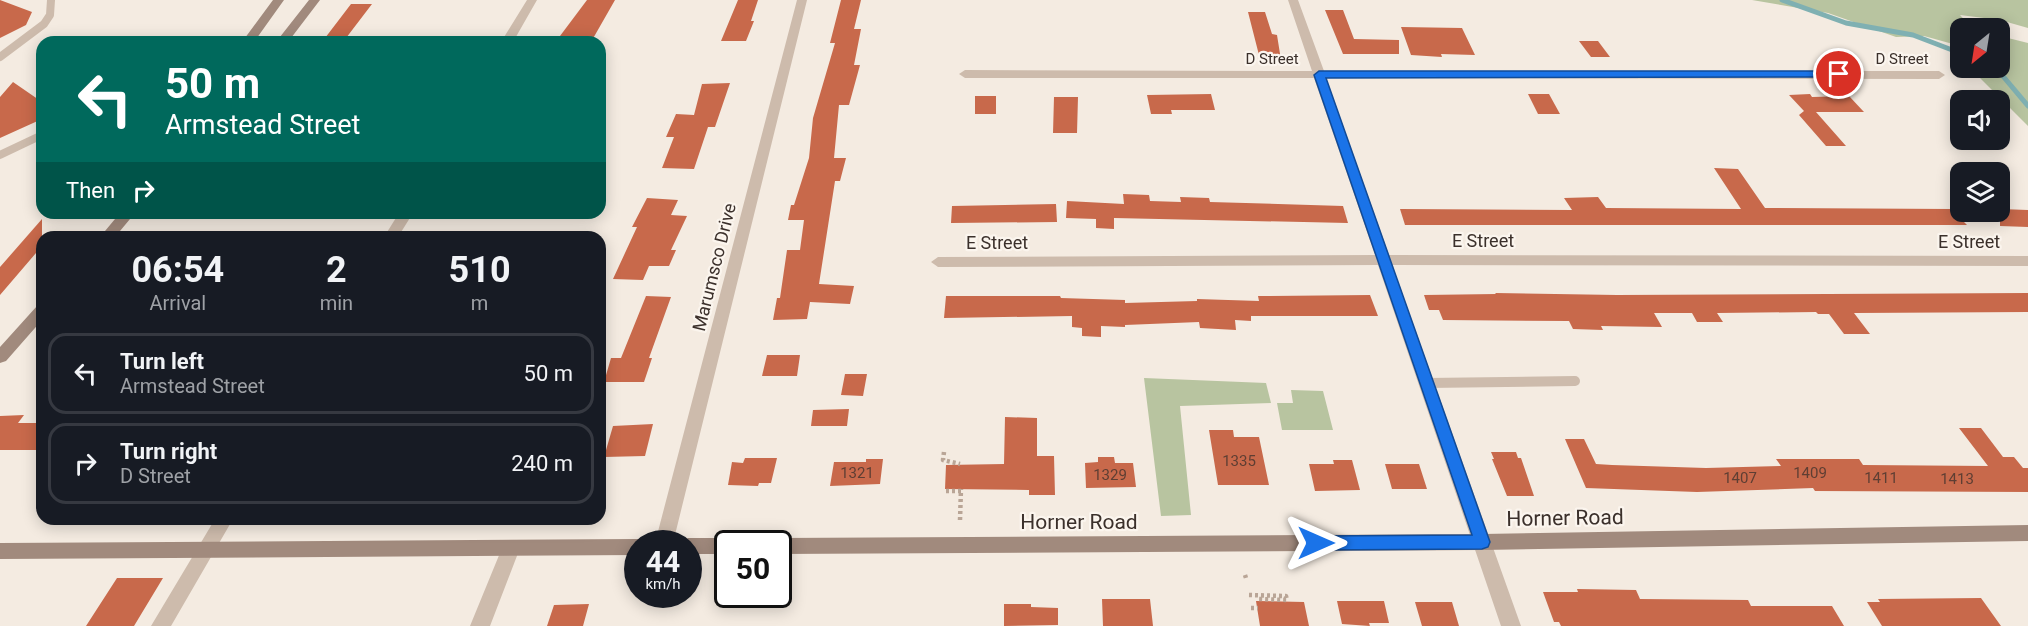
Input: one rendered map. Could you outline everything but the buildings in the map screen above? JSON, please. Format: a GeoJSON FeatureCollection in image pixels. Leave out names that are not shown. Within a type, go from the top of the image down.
{"type":"FeatureCollection","features":[{"type":"Feature","properties":{"kind":"main road"},"geometry":{"type":"LineString","coordinates":[[252,36],[279,0]]}},
{"type":"Feature","properties":{"kind":"main road"},"geometry":{"type":"LineString","coordinates":[[287,36],[315,0]]}},
{"type":"Feature","properties":{"kind":"main road"},"geometry":{"type":"LineString","coordinates":[[112,231],[123,219]]}},
{"type":"Feature","properties":{"kind":"main road"},"geometry":{"type":"LineString","coordinates":[[0,357],[36,317]]}},
{"type":"Feature","properties":{"kind":"main road","name":"Horner Road"},"geometry":{"type":"LineString","coordinates":[[792,546],[1482,542],[2028,533]]}},
{"type":"Feature","properties":{"kind":"main road"},"geometry":{"type":"LineString","coordinates":[[2,553],[624,547]]}},
{"type":"Feature","properties":{"kind":"street"},"geometry":{"type":"LineString","coordinates":[[511,36],[532,0]]}},
{"type":"Feature","properties":{"kind":"street","name":"Marumsco Drive"},"geometry":{"type":"LineString","coordinates":[[667,530],[802,0]]}},
{"type":"Feature","properties":{"kind":"street"},"geometry":{"type":"LineString","coordinates":[[1293,0],[1511,626]]}},
{"type":"Feature","properties":{"kind":"street","name":"D Street"},"geometry":{"type":"LineString","coordinates":[[965,74],[1939,75]]}},
{"type":"Feature","properties":{"kind":"street","name":"E Street"},"geometry":{"type":"LineString","coordinates":[[938,262],[2028,261]]}},
{"type":"Feature","properties":{"kind":"street"},"geometry":{"type":"LineString","coordinates":[[160,626],[221,525]]}},
{"type":"Feature","properties":{"kind":"street"},"geometry":{"type":"LineString","coordinates":[[480,626],[511,548]]}},
{"type":"Feature","properties":{"kind":"lane"},"geometry":{"type":"LineString","coordinates":[[0,57],[44,24],[50,15],[51,0]]}},
{"type":"Feature","properties":{"kind":"lane"},"geometry":{"type":"LineString","coordinates":[[0,154],[36,138]]}},
{"type":"Feature","properties":{"kind":"lane"},"geometry":{"type":"LineString","coordinates":[[1427,383],[1575,381]]}},
{"type":"Feature","properties":{"kind":"path"},"geometry":{"type":"LineString","coordinates":[[944,452],[943,460],[960,464]]}},
{"type":"Feature","properties":{"kind":"path"},"geometry":{"type":"LineString","coordinates":[[946,491],[961,490],[960,520]]}},
{"type":"Feature","properties":{"kind":"path"},"geometry":{"type":"LineString","coordinates":[[1249,595],[1286,596],[1287,600],[1259,599],[1259,601]]}},
{"type":"Feature","properties":{"kind":"green space"},"geometry":{"type":"Polygon","coordinates":[[[1752,0],[2028,0],[2028,28],[2010,23],[2010,18],[1960,15],[1963,18],[1950,18],[1950,43],[1924,36],[1896,37],[1828,13],[1752,0]]]}},
{"type":"Feature","properties":{"kind":"green space"},"geometry":{"type":"Polygon","coordinates":[[[2010,38],[2028,43],[2028,126],[2010,108],[2010,90],[1992,90],[1980,78],[2010,78],[2010,38]]]}},
{"type":"Feature","properties":{"kind":"green space"},"geometry":{"type":"Polygon","coordinates":[[[1144,378],[1266,383],[1271,403],[1180,406],[1191,515],[1161,516],[1144,378]]]}},
{"type":"Feature","properties":{"kind":"green space"},"geometry":{"type":"Polygon","coordinates":[[[1291,390],[1323,391],[1333,430],[1282,430],[1277,403],[1293,403],[1291,390]]]}},
{"type":"Feature","properties":{"kind":"waterway"},"geometry":{"type":"LineString","coordinates":[[1782,0],[1846,23],[1913,35],[1950,49]]}},
{"type":"Feature","properties":{"kind":"waterway"},"geometry":{"type":"LineString","coordinates":[[2005,78],[2028,106]]}},
{"type":"Feature","properties":{"kind":"route"},"geometry":{"type":"LineString","coordinates":[[1316,543],[1482,542],[1319,75],[1839,74]]}}]}
